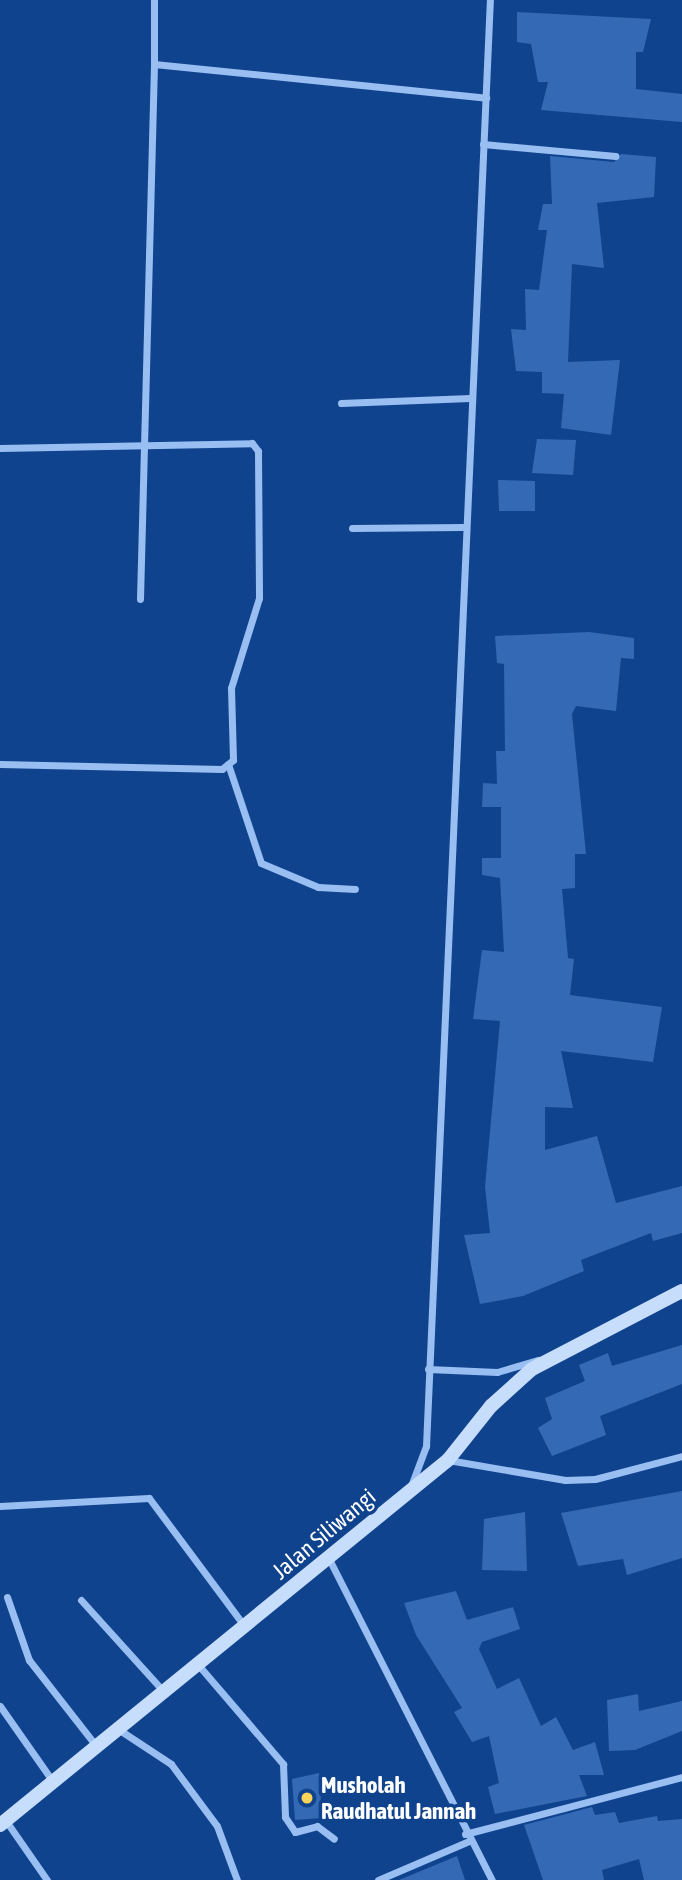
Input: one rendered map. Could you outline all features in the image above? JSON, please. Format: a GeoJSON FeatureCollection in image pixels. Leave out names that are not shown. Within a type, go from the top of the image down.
{"type":"FeatureCollection","features":[{"type":"Feature","properties":{"kind":"main road","name":"Jalan Siliwangi"},"geometry":{"type":"LineString","coordinates":[[3,1823],[247,1629],[448,1460],[491,1406],[552,1356],[682,1291]]}},
{"type":"Feature","properties":{"kind":"street"},"geometry":{"type":"LineString","coordinates":[[140,599],[141,442],[154,0]]}},
{"type":"Feature","properties":{"kind":"street"},"geometry":{"type":"LineString","coordinates":[[407,1493],[426,1446],[463,527],[490,0]]}},
{"type":"Feature","properties":{"kind":"street"},"geometry":{"type":"LineString","coordinates":[[154,64],[486,98]]}},
{"type":"Feature","properties":{"kind":"street"},"geometry":{"type":"LineString","coordinates":[[483,144],[615,156]]}},
{"type":"Feature","properties":{"kind":"street"},"geometry":{"type":"LineString","coordinates":[[341,403],[470,398]]}},
{"type":"Feature","properties":{"kind":"street"},"geometry":{"type":"LineString","coordinates":[[0,448],[242,441],[258,451],[259,598],[231,688],[228,764],[261,863],[318,887],[355,889]]}},
{"type":"Feature","properties":{"kind":"street"},"geometry":{"type":"LineString","coordinates":[[352,528],[463,527]]}},
{"type":"Feature","properties":{"kind":"street"},"geometry":{"type":"LineString","coordinates":[[0,764],[166,771],[228,764]]}},
{"type":"Feature","properties":{"kind":"street"},"geometry":{"type":"LineString","coordinates":[[428,1369],[497,1372],[552,1356]]}},
{"type":"Feature","properties":{"kind":"street"},"geometry":{"type":"LineString","coordinates":[[448,1460],[565,1480],[595,1479],[682,1456]]}},
{"type":"Feature","properties":{"kind":"street"},"geometry":{"type":"LineString","coordinates":[[0,1506],[149,1498],[197,1568],[247,1629]]}},
{"type":"Feature","properties":{"kind":"street"},"geometry":{"type":"LineString","coordinates":[[329,1559],[467,1838],[492,1880]]}},
{"type":"Feature","properties":{"kind":"street"},"geometry":{"type":"LineString","coordinates":[[8,1597],[29,1660],[98,1749]]}},
{"type":"Feature","properties":{"kind":"street"},"geometry":{"type":"LineString","coordinates":[[81,1600],[166,1694]]}},
{"type":"Feature","properties":{"kind":"street"},"geometry":{"type":"LineString","coordinates":[[200,1667],[283,1764],[285,1817],[295,1832],[317,1826],[334,1839]]}},
{"type":"Feature","properties":{"kind":"street"},"geometry":{"type":"LineString","coordinates":[[0,1706],[54,1783]]}},
{"type":"Feature","properties":{"kind":"street"},"geometry":{"type":"LineString","coordinates":[[121,1731],[171,1764],[217,1826],[237,1880]]}},
{"type":"Feature","properties":{"kind":"street"},"geometry":{"type":"LineString","coordinates":[[378,1880],[467,1838],[682,1777]]}},
{"type":"Feature","properties":{"kind":"street"},"geometry":{"type":"LineString","coordinates":[[3,1823],[47,1880]]}},
{"type":"Feature","properties":{"kind":"building"},"geometry":{"type":"Polygon","coordinates":[[[517,12],[651,19],[643,52],[636,52],[636,89],[682,94],[682,122],[541,110],[548,82],[538,82],[531,44],[517,42],[517,12]]]}},
{"type":"Feature","properties":{"kind":"building"},"geometry":{"type":"Polygon","coordinates":[[[621,154],[656,157],[654,197],[597,203],[604,268],[572,264],[568,362],[620,360],[611,435],[561,428],[564,394],[542,393],[542,372],[516,371],[511,329],[526,330],[525,289],[539,290],[547,230],[538,230],[543,204],[552,204],[550,156],[614,162],[621,154]]]}},
{"type":"Feature","properties":{"kind":"building"},"geometry":{"type":"Polygon","coordinates":[[[537,439],[576,440],[573,475],[532,473],[537,439]]]}},
{"type":"Feature","properties":{"kind":"building"},"geometry":{"type":"Polygon","coordinates":[[[498,480],[535,481],[535,511],[499,511],[498,480]]]}},
{"type":"Feature","properties":{"kind":"building"},"geometry":{"type":"Polygon","coordinates":[[[589,632],[634,638],[634,659],[621,658],[616,711],[576,706],[572,714],[586,854],[575,854],[575,888],[562,889],[568,958],[574,959],[570,995],[662,1007],[653,1062],[561,1051],[573,1108],[545,1107],[545,1150],[597,1136],[616,1203],[682,1186],[682,1233],[653,1241],[651,1233],[581,1260],[584,1271],[523,1296],[480,1304],[464,1235],[490,1233],[485,1187],[500,1021],[473,1019],[482,950],[504,952],[500,878],[482,875],[482,858],[501,858],[501,807],[482,807],[483,783],[497,784],[496,751],[505,751],[504,664],[497,663],[495,636],[589,632]]]}},
{"type":"Feature","properties":{"kind":"building"},"geometry":{"type":"Polygon","coordinates":[[[682,1345],[682,1384],[600,1416],[606,1435],[552,1456],[538,1428],[552,1419],[545,1398],[585,1381],[579,1365],[608,1353],[612,1366],[682,1345]]]}},
{"type":"Feature","properties":{"kind":"building"},"geometry":{"type":"Polygon","coordinates":[[[682,1491],[682,1558],[627,1575],[623,1559],[578,1566],[561,1513],[682,1491]]]}},
{"type":"Feature","properties":{"kind":"building"},"geometry":{"type":"Polygon","coordinates":[[[525,1512],[527,1571],[482,1570],[484,1519],[525,1512]]]}},
{"type":"Feature","properties":{"kind":"building"},"geometry":{"type":"Polygon","coordinates":[[[456,1591],[467,1620],[513,1607],[520,1629],[482,1642],[479,1649],[497,1689],[519,1678],[541,1726],[556,1717],[573,1750],[595,1742],[604,1775],[579,1775],[587,1796],[495,1814],[488,1787],[499,1783],[489,1736],[472,1742],[454,1712],[462,1708],[416,1635],[404,1603],[456,1591]]]}},
{"type":"Feature","properties":{"kind":"building"},"geometry":{"type":"Polygon","coordinates":[[[638,1694],[639,1711],[682,1701],[682,1731],[635,1750],[609,1751],[607,1700],[638,1694]]]}},
{"type":"Feature","properties":{"kind":"building","name":"Musholah Raudhatul Jannah"},"geometry":{"type":"Polygon","coordinates":[[[319,1773],[322,1818],[295,1820],[292,1779],[319,1773]]]}},
{"type":"Feature","properties":{"kind":"building"},"geometry":{"type":"Polygon","coordinates":[[[592,1807],[595,1815],[615,1812],[619,1823],[657,1816],[658,1821],[682,1819],[682,1880],[644,1880],[639,1859],[602,1870],[604,1880],[543,1880],[524,1825],[592,1807]]]}},
{"type":"Feature","properties":{"kind":"building"},"geometry":{"type":"Polygon","coordinates":[[[457,1856],[465,1880],[399,1880],[457,1856]]]}},
{"type":"Feature","properties":{"kind":"place","name":"Musholah Raudhatul Jannah"},"geometry":{"type":"Point","coordinates":[307,1798]}}]}
